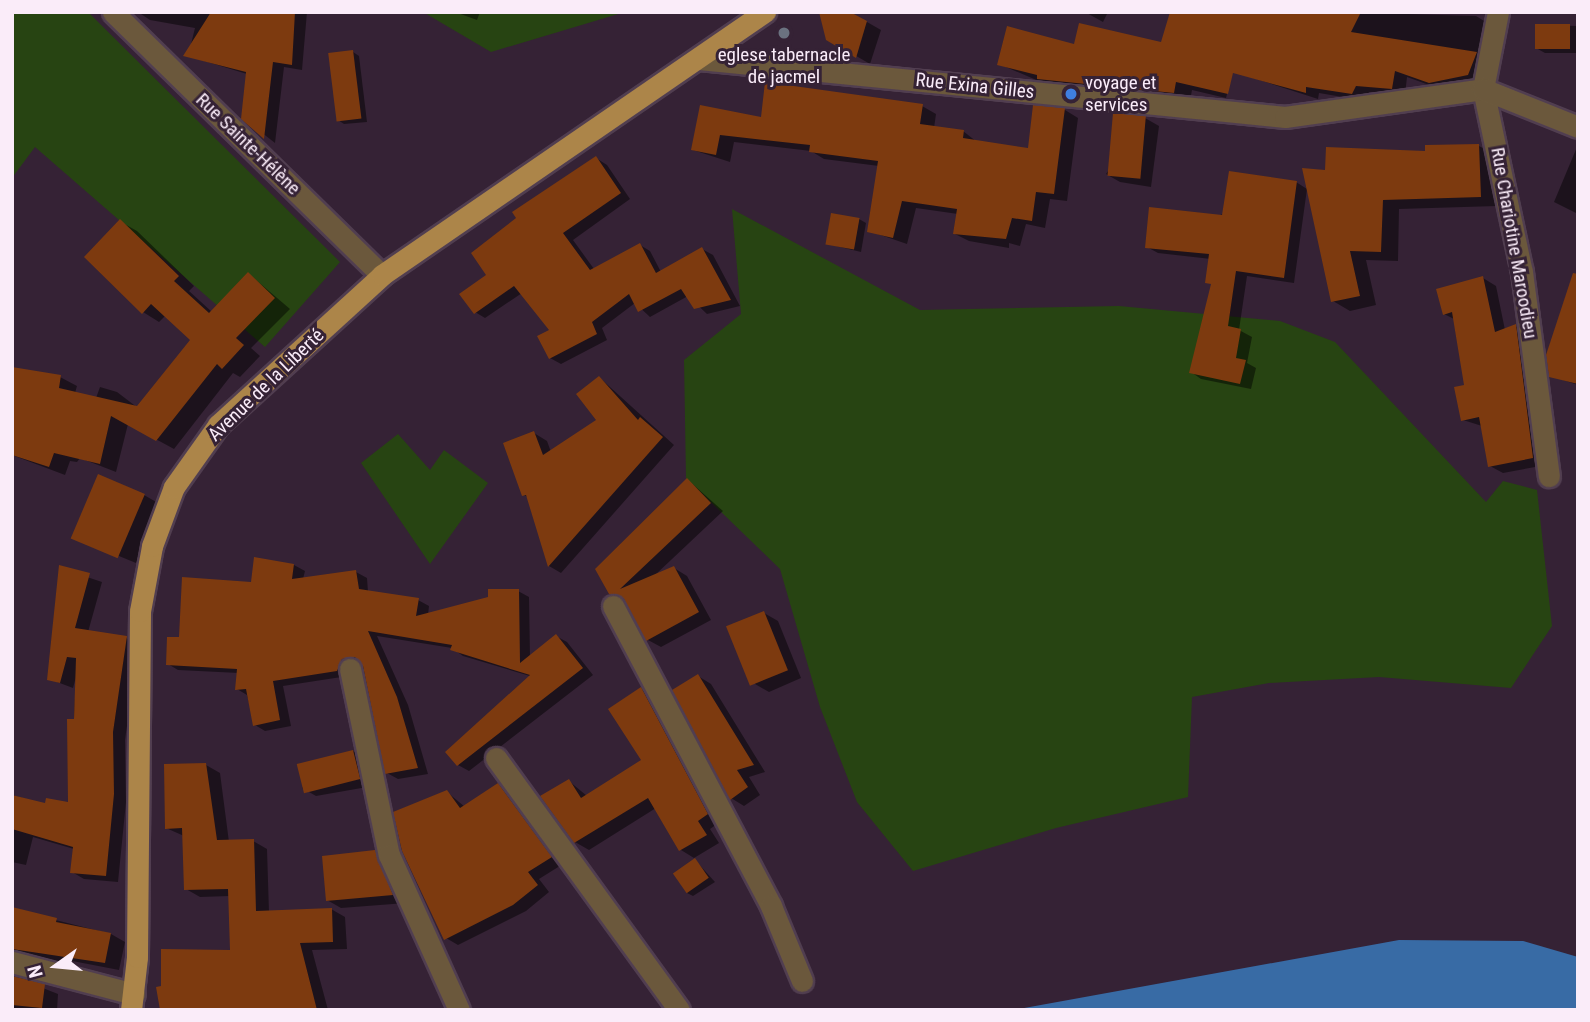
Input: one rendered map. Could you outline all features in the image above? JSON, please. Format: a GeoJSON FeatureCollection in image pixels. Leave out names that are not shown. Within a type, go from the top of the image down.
{"type":"FeatureCollection","features":[{"type":"Feature","properties":{"kind":"main road","name":"Avenue de la Liberté"},"geometry":{"type":"LineString","coordinates":[[132,1002],[140,611],[152,546],[174,487],[218,425],[382,275],[765,12]]}},
{"type":"Feature","properties":{"kind":"street","name":"Rue Sainte-Hélène"},"geometry":{"type":"LineString","coordinates":[[113,12],[382,275]]}},
{"type":"Feature","properties":{"kind":"street","name":"Rue Chariotine Maroodieu"},"geometry":{"type":"LineString","coordinates":[[1498,12],[1483,89],[1522,272],[1549,476]]}},
{"type":"Feature","properties":{"kind":"street","name":"Rue Exina Gilles"},"geometry":{"type":"LineString","coordinates":[[699,59],[1285,117],[1483,89],[1578,127]]}},
{"type":"Feature","properties":{"kind":"street"},"geometry":{"type":"LineString","coordinates":[[612,606],[771,906],[802,981]]}},
{"type":"Feature","properties":{"kind":"street"},"geometry":{"type":"LineString","coordinates":[[350,669],[389,855],[459,1010]]}},
{"type":"Feature","properties":{"kind":"street"},"geometry":{"type":"LineString","coordinates":[[496,758],[679,1010]]}},
{"type":"Feature","properties":{"kind":"street"},"geometry":{"type":"LineString","coordinates":[[12,962],[132,1002]]}},
{"type":"Feature","properties":{"kind":"green space"},"geometry":{"type":"Polygon","coordinates":[[[12,12],[88,12],[340,262],[265,347],[35,147],[12,178],[12,12]]]}},
{"type":"Feature","properties":{"kind":"green space"},"geometry":{"type":"Polygon","coordinates":[[[423,12],[625,12],[491,52],[423,12]]]}},
{"type":"Feature","properties":{"kind":"green space"},"geometry":{"type":"Polygon","coordinates":[[[732,209],[920,310],[1119,306],[1280,321],[1335,342],[1486,502],[1503,481],[1537,490],[1552,626],[1511,688],[1379,677],[1269,683],[1192,697],[1188,797],[1056,828],[913,871],[857,802],[820,707],[780,569],[686,478],[684,360],[741,314],[732,209]]]}},
{"type":"Feature","properties":{"kind":"green space"},"geometry":{"type":"Polygon","coordinates":[[[398,434],[430,470],[444,450],[488,483],[430,564],[361,463],[398,434]]]}},
{"type":"Feature","properties":{"kind":"water"},"geometry":{"type":"Polygon","coordinates":[[[1399,940],[1523,941],[1578,957],[1578,1010],[1013,1010],[1399,940]]]}},
{"type":"Feature","properties":{"kind":"building"},"geometry":{"type":"Polygon","coordinates":[[[211,12],[295,12],[292,65],[273,62],[264,139],[241,119],[246,72],[183,56],[211,12]]]}},
{"type":"Feature","properties":{"kind":"building"},"geometry":{"type":"Polygon","coordinates":[[[819,12],[850,12],[867,21],[856,58],[826,40],[819,12]]]}},
{"type":"Feature","properties":{"kind":"building"},"geometry":{"type":"Polygon","coordinates":[[[1170,12],[1361,12],[1351,32],[1477,52],[1468,75],[1429,83],[1395,71],[1392,89],[1356,86],[1352,94],[1306,87],[1306,93],[1233,73],[1228,94],[1176,82],[1174,93],[1037,79],[1037,75],[997,65],[1007,26],[1074,44],[1079,23],[1161,42],[1170,12]]]}},
{"type":"Feature","properties":{"kind":"building"},"geometry":{"type":"Polygon","coordinates":[[[1535,24],[1570,24],[1570,49],[1535,49],[1535,24]]]}},
{"type":"Feature","properties":{"kind":"building"},"geometry":{"type":"Polygon","coordinates":[[[353,50],[361,118],[337,122],[328,53],[353,50]]]}},
{"type":"Feature","properties":{"kind":"building"},"geometry":{"type":"Polygon","coordinates":[[[765,82],[923,104],[920,124],[964,130],[963,138],[1028,148],[1033,105],[1065,108],[1054,194],[1036,192],[1032,221],[1012,218],[1006,239],[953,234],[957,209],[902,201],[893,238],[867,232],[878,161],[809,152],[810,145],[720,135],[716,155],[691,150],[700,105],[761,117],[765,82]]]}},
{"type":"Feature","properties":{"kind":"building"},"geometry":{"type":"Polygon","coordinates":[[[1113,113],[1146,116],[1140,179],[1108,176],[1113,113]]]}},
{"type":"Feature","properties":{"kind":"building"},"geometry":{"type":"Polygon","coordinates":[[[1479,144],[1481,197],[1383,200],[1381,252],[1350,251],[1360,296],[1331,302],[1302,168],[1325,170],[1326,147],[1425,151],[1425,145],[1479,144]]]}},
{"type":"Feature","properties":{"kind":"building"},"geometry":{"type":"Polygon","coordinates":[[[596,156],[621,193],[563,233],[590,270],[640,243],[656,273],[702,247],[731,300],[694,309],[681,289],[638,312],[629,294],[592,322],[597,334],[549,359],[537,336],[549,330],[514,286],[474,314],[459,294],[486,275],[471,253],[516,218],[512,212],[596,156]]]}},
{"type":"Feature","properties":{"kind":"building"},"geometry":{"type":"Polygon","coordinates":[[[1229,171],[1297,181],[1284,278],[1236,271],[1228,326],[1241,329],[1236,358],[1246,360],[1240,384],[1189,373],[1211,284],[1205,283],[1209,254],[1145,248],[1149,207],[1222,215],[1229,171]]]}},
{"type":"Feature","properties":{"kind":"building"},"geometry":{"type":"Polygon","coordinates":[[[831,213],[860,218],[854,250],[825,245],[831,213]]]}},
{"type":"Feature","properties":{"kind":"building"},"geometry":{"type":"Polygon","coordinates":[[[120,219],[179,276],[174,281],[209,313],[248,272],[275,298],[236,338],[244,345],[222,369],[217,364],[156,441],[111,416],[100,464],[54,453],[49,467],[12,455],[12,367],[61,375],[59,388],[137,406],[190,340],[151,304],[142,314],[84,257],[120,219]]]}},
{"type":"Feature","properties":{"kind":"building"},"geometry":{"type":"Polygon","coordinates":[[[1573,273],[1578,274],[1578,384],[1549,377],[1546,355],[1573,273]]]}},
{"type":"Feature","properties":{"kind":"building"},"geometry":{"type":"Polygon","coordinates":[[[1483,276],[1495,332],[1516,324],[1533,458],[1488,467],[1479,417],[1461,421],[1454,387],[1464,385],[1452,312],[1443,315],[1436,289],[1483,276]]]}},
{"type":"Feature","properties":{"kind":"building"},"geometry":{"type":"Polygon","coordinates":[[[599,376],[638,420],[640,417],[663,437],[548,567],[526,495],[522,496],[503,443],[534,431],[543,455],[596,420],[576,394],[599,376]]]}},
{"type":"Feature","properties":{"kind":"building"},"geometry":{"type":"Polygon","coordinates":[[[98,474],[145,494],[118,558],[71,538],[98,474]]]}},
{"type":"Feature","properties":{"kind":"building"},"geometry":{"type":"Polygon","coordinates":[[[687,478],[711,503],[620,589],[674,566],[699,612],[646,641],[624,599],[609,594],[595,569],[687,478]]]}},
{"type":"Feature","properties":{"kind":"building"},"geometry":{"type":"Polygon","coordinates":[[[254,557],[294,564],[292,579],[356,570],[359,589],[419,598],[416,616],[488,597],[488,589],[519,589],[520,663],[556,634],[583,668],[457,766],[445,752],[530,675],[450,650],[452,645],[368,631],[397,697],[418,768],[385,774],[363,666],[355,657],[342,659],[337,671],[273,681],[280,720],[253,726],[246,689],[235,690],[237,669],[166,665],[167,637],[179,637],[182,577],[251,582],[254,557]]]}},
{"type":"Feature","properties":{"kind":"building"},"geometry":{"type":"Polygon","coordinates":[[[59,565],[90,573],[75,628],[127,636],[113,732],[114,794],[106,876],[70,873],[73,847],[12,829],[12,795],[45,803],[46,798],[68,802],[67,719],[74,719],[76,658],[67,657],[60,683],[47,680],[59,565]]]}},
{"type":"Feature","properties":{"kind":"building"},"geometry":{"type":"Polygon","coordinates":[[[764,611],[788,670],[750,686],[726,626],[764,611]]]}},
{"type":"Feature","properties":{"kind":"building"},"geometry":{"type":"Polygon","coordinates":[[[698,674],[754,765],[737,770],[748,787],[730,800],[672,690],[698,674]]]}},
{"type":"Feature","properties":{"kind":"building"},"geometry":{"type":"Polygon","coordinates":[[[641,687],[708,814],[698,821],[707,835],[679,851],[648,798],[574,843],[540,796],[569,779],[581,798],[641,760],[608,709],[641,687]]]}},
{"type":"Feature","properties":{"kind":"building"},"geometry":{"type":"Polygon","coordinates":[[[353,750],[360,779],[304,793],[297,764],[353,750]]]}},
{"type":"Feature","properties":{"kind":"building"},"geometry":{"type":"Polygon","coordinates":[[[206,763],[217,840],[254,839],[256,911],[332,908],[333,942],[300,943],[317,1010],[160,1010],[156,987],[161,986],[161,949],[230,950],[228,889],[184,890],[182,828],[165,829],[164,764],[206,763]]]}},
{"type":"Feature","properties":{"kind":"building"},"geometry":{"type":"Polygon","coordinates":[[[498,783],[552,857],[528,872],[538,885],[513,905],[444,940],[402,851],[393,812],[447,790],[460,808],[498,783]]]}},
{"type":"Feature","properties":{"kind":"building"},"geometry":{"type":"Polygon","coordinates":[[[375,850],[393,895],[326,901],[322,856],[375,850]]]}},
{"type":"Feature","properties":{"kind":"building"},"geometry":{"type":"Polygon","coordinates":[[[695,858],[709,878],[687,893],[673,873],[695,858]]]}},
{"type":"Feature","properties":{"kind":"building"},"geometry":{"type":"Polygon","coordinates":[[[12,907],[57,918],[56,922],[111,933],[105,963],[12,949],[12,907]]]}},
{"type":"Feature","properties":{"kind":"building"},"geometry":{"type":"Polygon","coordinates":[[[12,976],[45,984],[42,1008],[12,1005],[12,976]]]}},
{"type":"Feature","properties":{"kind":"place","name":"eglese tabernacle de jacmel"},"geometry":{"type":"Point","coordinates":[784,33]}},
{"type":"Feature","properties":{"kind":"place","name":"voyage et services"},"geometry":{"type":"Point","coordinates":[1071,94]}}]}
